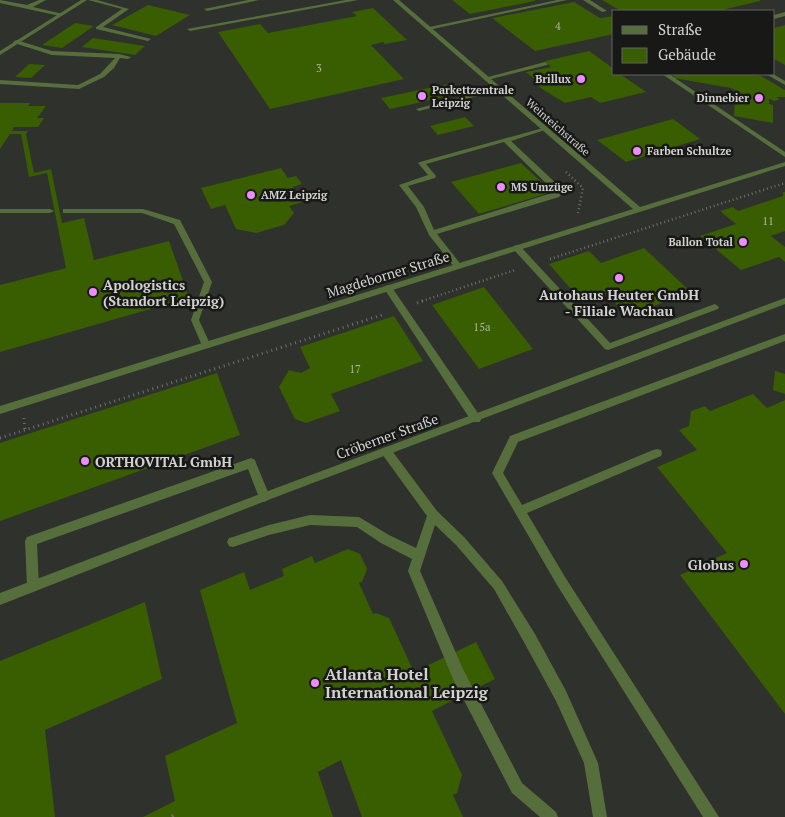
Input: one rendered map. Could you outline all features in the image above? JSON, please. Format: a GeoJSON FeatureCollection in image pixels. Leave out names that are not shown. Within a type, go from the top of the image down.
{"type":"FeatureCollection","features":[{"type":"Feature","properties":{"kind":"street"},"geometry":{"type":"LineString","coordinates":[[28,8],[43,0]]}},
{"type":"Feature","properties":{"kind":"street"},"geometry":{"type":"LineString","coordinates":[[1,52],[84,0]]}},
{"type":"Feature","properties":{"kind":"street"},"geometry":{"type":"LineString","coordinates":[[92,0],[126,8],[98,28],[148,39]]}},
{"type":"Feature","properties":{"kind":"street"},"geometry":{"type":"LineString","coordinates":[[207,9],[256,0]]}},
{"type":"Feature","properties":{"kind":"street"},"geometry":{"type":"LineString","coordinates":[[190,29],[355,0]]}},
{"type":"Feature","properties":{"kind":"street","name":"Weinteichstraße"},"geometry":{"type":"LineString","coordinates":[[396,0],[639,210]]}},
{"type":"Feature","properties":{"kind":"street"},"geometry":{"type":"LineString","coordinates":[[428,28],[564,0]]}},
{"type":"Feature","properties":{"kind":"street"},"geometry":{"type":"LineString","coordinates":[[586,0],[604,11]]}},
{"type":"Feature","properties":{"kind":"street"},"geometry":{"type":"LineString","coordinates":[[0,1],[60,14]]}},
{"type":"Feature","properties":{"kind":"street"},"geometry":{"type":"LineString","coordinates":[[16,42],[52,53],[128,57]]}},
{"type":"Feature","properties":{"kind":"street"},"geometry":{"type":"LineString","coordinates":[[0,82],[79,88],[90,84],[105,73],[119,56]]}},
{"type":"Feature","properties":{"kind":"street"},"geometry":{"type":"LineString","coordinates":[[486,78],[545,64]]}},
{"type":"Feature","properties":{"kind":"street"},"geometry":{"type":"LineString","coordinates":[[666,75],[785,155]]}},
{"type":"Feature","properties":{"kind":"street"},"geometry":{"type":"LineString","coordinates":[[771,75],[785,83]]}},
{"type":"Feature","properties":{"kind":"street"},"geometry":{"type":"LineString","coordinates":[[419,109],[499,89]]}},
{"type":"Feature","properties":{"kind":"street"},"geometry":{"type":"LineString","coordinates":[[458,266],[432,234],[420,208],[403,185],[432,176],[422,163],[545,129]]}},
{"type":"Feature","properties":{"kind":"street"},"geometry":{"type":"LineString","coordinates":[[432,234],[559,193],[558,189],[506,140]]}},
{"type":"Feature","properties":{"kind":"street","name":"Magdeborner Straße"},"geometry":{"type":"LineString","coordinates":[[0,410],[785,164]]}},
{"type":"Feature","properties":{"kind":"street"},"geometry":{"type":"LineString","coordinates":[[0,211],[50,211]]}},
{"type":"Feature","properties":{"kind":"street"},"geometry":{"type":"LineString","coordinates":[[66,211],[143,211],[177,222],[208,282],[195,320],[206,346]]}},
{"type":"Feature","properties":{"kind":"street"},"geometry":{"type":"LineString","coordinates":[[517,248],[608,347],[714,307]]}},
{"type":"Feature","properties":{"kind":"street"},"geometry":{"type":"LineString","coordinates":[[388,288],[476,419]]}},
{"type":"Feature","properties":{"kind":"street","name":"Cröberner Straße"},"geometry":{"type":"LineString","coordinates":[[0,599],[264,497],[476,419],[785,301]]}},
{"type":"Feature","properties":{"kind":"street"},"geometry":{"type":"LineString","coordinates":[[712,817],[599,642],[497,473],[514,439],[785,337]]}},
{"type":"Feature","properties":{"kind":"street"},"geometry":{"type":"LineString","coordinates":[[386,451],[433,514],[460,541],[498,585],[530,639],[561,696],[591,763],[600,817]]}},
{"type":"Feature","properties":{"kind":"street"},"geometry":{"type":"LineString","coordinates":[[520,511],[657,453]]}},
{"type":"Feature","properties":{"kind":"street"},"geometry":{"type":"LineString","coordinates":[[33,586],[31,541],[251,463],[264,497]]}},
{"type":"Feature","properties":{"kind":"street"},"geometry":{"type":"LineString","coordinates":[[433,514],[414,571],[458,674],[517,788],[551,817]]}},
{"type":"Feature","properties":{"kind":"street"},"geometry":{"type":"LineString","coordinates":[[233,542],[269,530],[310,520],[359,522],[385,539],[419,556]]}},
{"type":"Feature","properties":{"kind":"path"},"geometry":{"type":"LineString","coordinates":[[0,438],[785,183]]}},
{"type":"Feature","properties":{"kind":"path"},"geometry":{"type":"LineString","coordinates":[[172,817],[178,814]]}},
{"type":"Feature","properties":{"kind":"building"},"geometry":{"type":"Polygon","coordinates":[[[452,0],[535,0],[535,1],[470,14],[452,0]]]}},
{"type":"Feature","properties":{"kind":"building"},"geometry":{"type":"Polygon","coordinates":[[[602,0],[760,0],[722,10],[619,10],[602,0]]]}},
{"type":"Feature","properties":{"kind":"building"},"geometry":{"type":"Polygon","coordinates":[[[574,2],[600,18],[612,16],[612,34],[535,51],[492,18],[574,2]]]}},
{"type":"Feature","properties":{"kind":"building"},"geometry":{"type":"Polygon","coordinates":[[[148,5],[190,15],[156,36],[112,25],[148,5]]]}},
{"type":"Feature","properties":{"kind":"building"},"geometry":{"type":"Polygon","coordinates":[[[373,8],[407,40],[371,45],[404,79],[270,109],[218,32],[260,24],[268,33],[357,16],[352,12],[373,8]]]}},
{"type":"Feature","properties":{"kind":"building"},"geometry":{"type":"Polygon","coordinates":[[[75,23],[94,26],[62,48],[42,45],[75,23]]]}},
{"type":"Feature","properties":{"kind":"building","name":"Dinnebier"},"geometry":{"type":"Polygon","coordinates":[[[785,25],[785,65],[775,60],[775,28],[785,25]]]}},
{"type":"Feature","properties":{"kind":"building"},"geometry":{"type":"Polygon","coordinates":[[[93,38],[145,46],[135,55],[82,47],[93,38]]]}},
{"type":"Feature","properties":{"kind":"building","name":"Brillux"},"geometry":{"type":"Polygon","coordinates":[[[589,51],[612,68],[612,75],[621,75],[646,92],[600,103],[591,97],[565,103],[542,89],[537,85],[540,84],[526,72],[551,67],[545,61],[589,51]]]}},
{"type":"Feature","properties":{"kind":"building"},"geometry":{"type":"Polygon","coordinates":[[[29,64],[45,65],[31,78],[15,77],[29,64]]]}},
{"type":"Feature","properties":{"kind":"building","name":"Dinnebier"},"geometry":{"type":"Polygon","coordinates":[[[674,75],[761,76],[785,90],[785,97],[776,97],[780,99],[775,101],[769,99],[769,104],[773,105],[773,123],[734,116],[735,99],[739,100],[740,93],[731,88],[674,78],[674,75]]]}},
{"type":"Feature","properties":{"kind":"building","name":"Parkettzentrale Leipzig"},"geometry":{"type":"Polygon","coordinates":[[[453,83],[463,93],[390,109],[381,98],[453,83]]]}},
{"type":"Feature","properties":{"kind":"building","name":"Apologistics (Standort Leipzig)"},"geometry":{"type":"Polygon","coordinates":[[[0,103],[30,103],[28,106],[46,106],[37,118],[44,118],[38,127],[14,127],[12,131],[28,131],[26,134],[34,173],[51,169],[62,223],[84,218],[94,260],[169,241],[189,298],[0,352],[0,285],[66,268],[47,173],[29,177],[21,134],[10,134],[0,149],[0,103]]]}},
{"type":"Feature","properties":{"kind":"building"},"geometry":{"type":"Polygon","coordinates":[[[465,117],[474,126],[438,135],[430,126],[465,117]]]}},
{"type":"Feature","properties":{"kind":"building","name":"Farben Schultze"},"geometry":{"type":"Polygon","coordinates":[[[673,119],[700,139],[626,162],[597,140],[673,119]]]}},
{"type":"Feature","properties":{"kind":"building","name":"MS Umzüge"},"geometry":{"type":"Polygon","coordinates":[[[521,163],[552,192],[479,214],[451,182],[521,163]]]}},
{"type":"Feature","properties":{"kind":"building","name":"AMZ Leipzig"},"geometry":{"type":"Polygon","coordinates":[[[281,168],[288,178],[296,176],[302,184],[293,187],[303,202],[289,206],[294,213],[284,225],[256,233],[236,229],[225,205],[211,209],[201,188],[281,168]]]}},
{"type":"Feature","properties":{"kind":"building","name":"Ballon Total"},"geometry":{"type":"Polygon","coordinates":[[[783,192],[785,192],[785,231],[771,236],[785,247],[785,262],[779,257],[741,270],[700,236],[736,224],[720,211],[733,207],[738,211],[783,196],[783,192]]]}},
{"type":"Feature","properties":{"kind":"building","name":"Autohaus Heuter GmbH - Filiale Wachau"},"geometry":{"type":"Polygon","coordinates":[[[644,248],[691,292],[627,316],[607,294],[583,303],[549,264],[589,251],[601,263],[644,248]]]}},
{"type":"Feature","properties":{"kind":"building"},"geometry":{"type":"Polygon","coordinates":[[[484,287],[533,349],[479,369],[432,305],[484,287]]]}},
{"type":"Feature","properties":{"kind":"building"},"geometry":{"type":"Polygon","coordinates":[[[394,316],[423,361],[331,394],[340,411],[306,423],[295,419],[279,387],[289,370],[301,373],[310,368],[300,347],[394,316]]]}},
{"type":"Feature","properties":{"kind":"building"},"geometry":{"type":"Polygon","coordinates":[[[775,371],[785,374],[785,394],[773,390],[775,371]]]}},
{"type":"Feature","properties":{"kind":"building","name":"ORTHOVITAL GmbH"},"geometry":{"type":"Polygon","coordinates":[[[217,373],[240,435],[0,521],[0,443],[217,373]]]}},
{"type":"Feature","properties":{"kind":"building","name":"Globus"},"geometry":{"type":"Polygon","coordinates":[[[753,394],[767,408],[785,400],[785,714],[680,575],[727,553],[657,467],[697,450],[679,430],[689,426],[691,411],[705,406],[710,411],[753,394]]]}},
{"type":"Feature","properties":{"kind":"building","name":"Atlanta Hotel International Leipzig"},"geometry":{"type":"Polygon","coordinates":[[[348,549],[360,554],[367,569],[362,582],[359,583],[373,614],[376,613],[389,618],[414,672],[476,642],[495,679],[432,711],[462,775],[457,793],[453,795],[463,817],[362,817],[341,760],[318,772],[333,817],[143,817],[175,801],[165,756],[237,723],[200,590],[244,572],[250,590],[284,576],[282,569],[312,556],[315,563],[348,549]]]}},
{"type":"Feature","properties":{"kind":"building"},"geometry":{"type":"Polygon","coordinates":[[[145,602],[162,679],[45,730],[55,817],[0,817],[0,661],[145,602]]]}},
{"type":"Feature","properties":{"kind":"place","name":"Brillux"},"geometry":{"type":"Point","coordinates":[581,79]}},
{"type":"Feature","properties":{"kind":"place","name":"Parkettzentrale Leipzig"},"geometry":{"type":"Point","coordinates":[422,96]}},
{"type":"Feature","properties":{"kind":"place","name":"Dinnebier"},"geometry":{"type":"Point","coordinates":[759,98]}},
{"type":"Feature","properties":{"kind":"place","name":"Farben Schultze"},"geometry":{"type":"Point","coordinates":[637,151]}},
{"type":"Feature","properties":{"kind":"place","name":"MS Umzüge"},"geometry":{"type":"Point","coordinates":[501,187]}},
{"type":"Feature","properties":{"kind":"place","name":"AMZ Leipzig"},"geometry":{"type":"Point","coordinates":[251,195]}},
{"type":"Feature","properties":{"kind":"place","name":"Ballon Total"},"geometry":{"type":"Point","coordinates":[743,242]}},
{"type":"Feature","properties":{"kind":"place","name":"Autohaus Heuter GmbH - Filiale Wachau"},"geometry":{"type":"Point","coordinates":[619,278]}},
{"type":"Feature","properties":{"kind":"place","name":"Apologistics (Standort Leipzig)"},"geometry":{"type":"Point","coordinates":[93,292]}},
{"type":"Feature","properties":{"kind":"place","name":"ORTHOVITAL GmbH"},"geometry":{"type":"Point","coordinates":[85,461]}},
{"type":"Feature","properties":{"kind":"place","name":"Globus"},"geometry":{"type":"Point","coordinates":[744,564]}},
{"type":"Feature","properties":{"kind":"place","name":"Atlanta Hotel International Leipzig"},"geometry":{"type":"Point","coordinates":[315,683]}}]}
